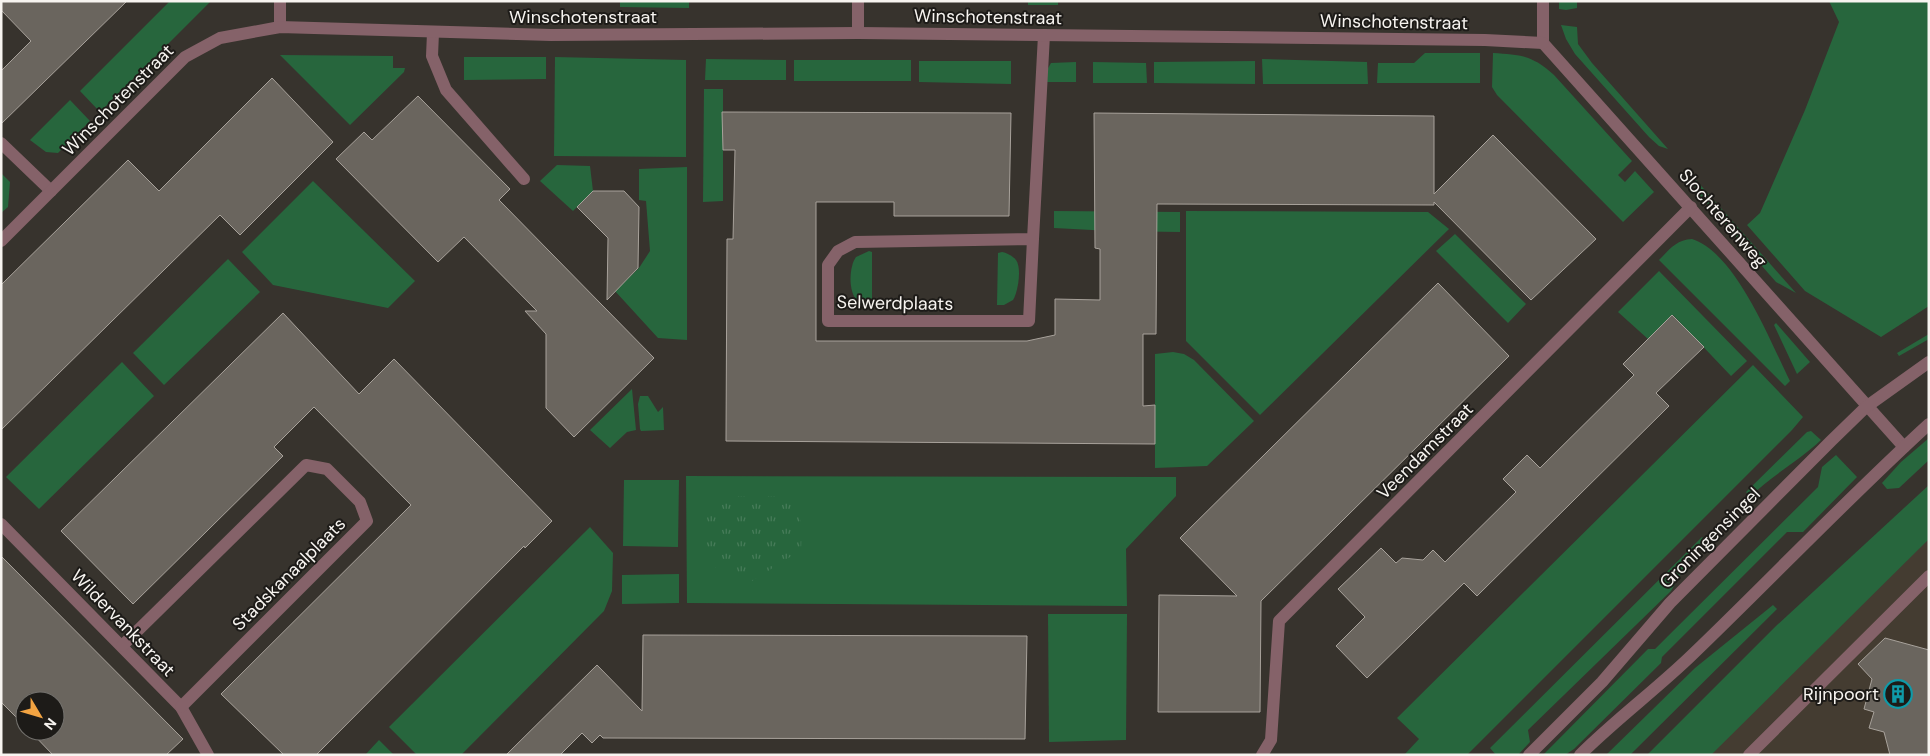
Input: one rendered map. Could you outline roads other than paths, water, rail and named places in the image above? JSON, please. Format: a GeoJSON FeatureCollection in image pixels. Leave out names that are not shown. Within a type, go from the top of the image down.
{"type":"FeatureCollection","features":[{"type":"Feature","properties":{"kind":"street"},"geometry":{"type":"LineString","coordinates":[[280,1],[280,27]]}},
{"type":"Feature","properties":{"kind":"street"},"geometry":{"type":"LineString","coordinates":[[858,1],[858,33]]}},
{"type":"Feature","properties":{"kind":"street"},"geometry":{"type":"LineString","coordinates":[[1543,1],[1543,43]]}},
{"type":"Feature","properties":{"kind":"street","name":"Winschotenstraat"},"geometry":{"type":"LineString","coordinates":[[1,241],[185,57],[220,38],[280,27],[551,35],[858,33],[1485,40],[1543,43]]}},
{"type":"Feature","properties":{"kind":"street"},"geometry":{"type":"LineString","coordinates":[[433,33],[432,56],[446,90],[524,180]]}},
{"type":"Feature","properties":{"kind":"street","name":"Selwerdplaats"},"geometry":{"type":"LineString","coordinates":[[1033,239],[855,242],[838,251],[828,265],[828,321],[1029,321],[1044,35]]}},
{"type":"Feature","properties":{"kind":"street","name":"Slochterenweg"},"geometry":{"type":"LineString","coordinates":[[1543,43],[1904,447]]}},
{"type":"Feature","properties":{"kind":"street"},"geometry":{"type":"LineString","coordinates":[[1,143],[51,191]]}},
{"type":"Feature","properties":{"kind":"street","name":"Veendamstraat"},"geometry":{"type":"LineString","coordinates":[[1262,755],[1271,740],[1279,622],[1691,207]]}},
{"type":"Feature","properties":{"kind":"street","name":"Groningensingel"},"geometry":{"type":"LineString","coordinates":[[1529,755],[1602,682],[1670,604],[1866,406],[1929,362]]}},
{"type":"Feature","properties":{"kind":"street"},"geometry":{"type":"LineString","coordinates":[[1580,755],[1608,727],[1692,656],[1869,479],[1929,424]]}},
{"type":"Feature","properties":{"kind":"street","name":"Stadskanaalplaats"},"geometry":{"type":"LineString","coordinates":[[122,646],[306,465],[327,469],[360,502],[366,521],[181,707]]}},
{"type":"Feature","properties":{"kind":"street","name":"Wildervankstraat"},"geometry":{"type":"LineString","coordinates":[[1,524],[181,707],[208,755]]}},
{"type":"Feature","properties":{"kind":"street"},"geometry":{"type":"LineString","coordinates":[[1749,755],[1929,576]]}},
{"type":"Feature","properties":{"kind":"place","name":"Rijnpoort"},"geometry":{"type":"Point","coordinates":[1898,694]}}]}
